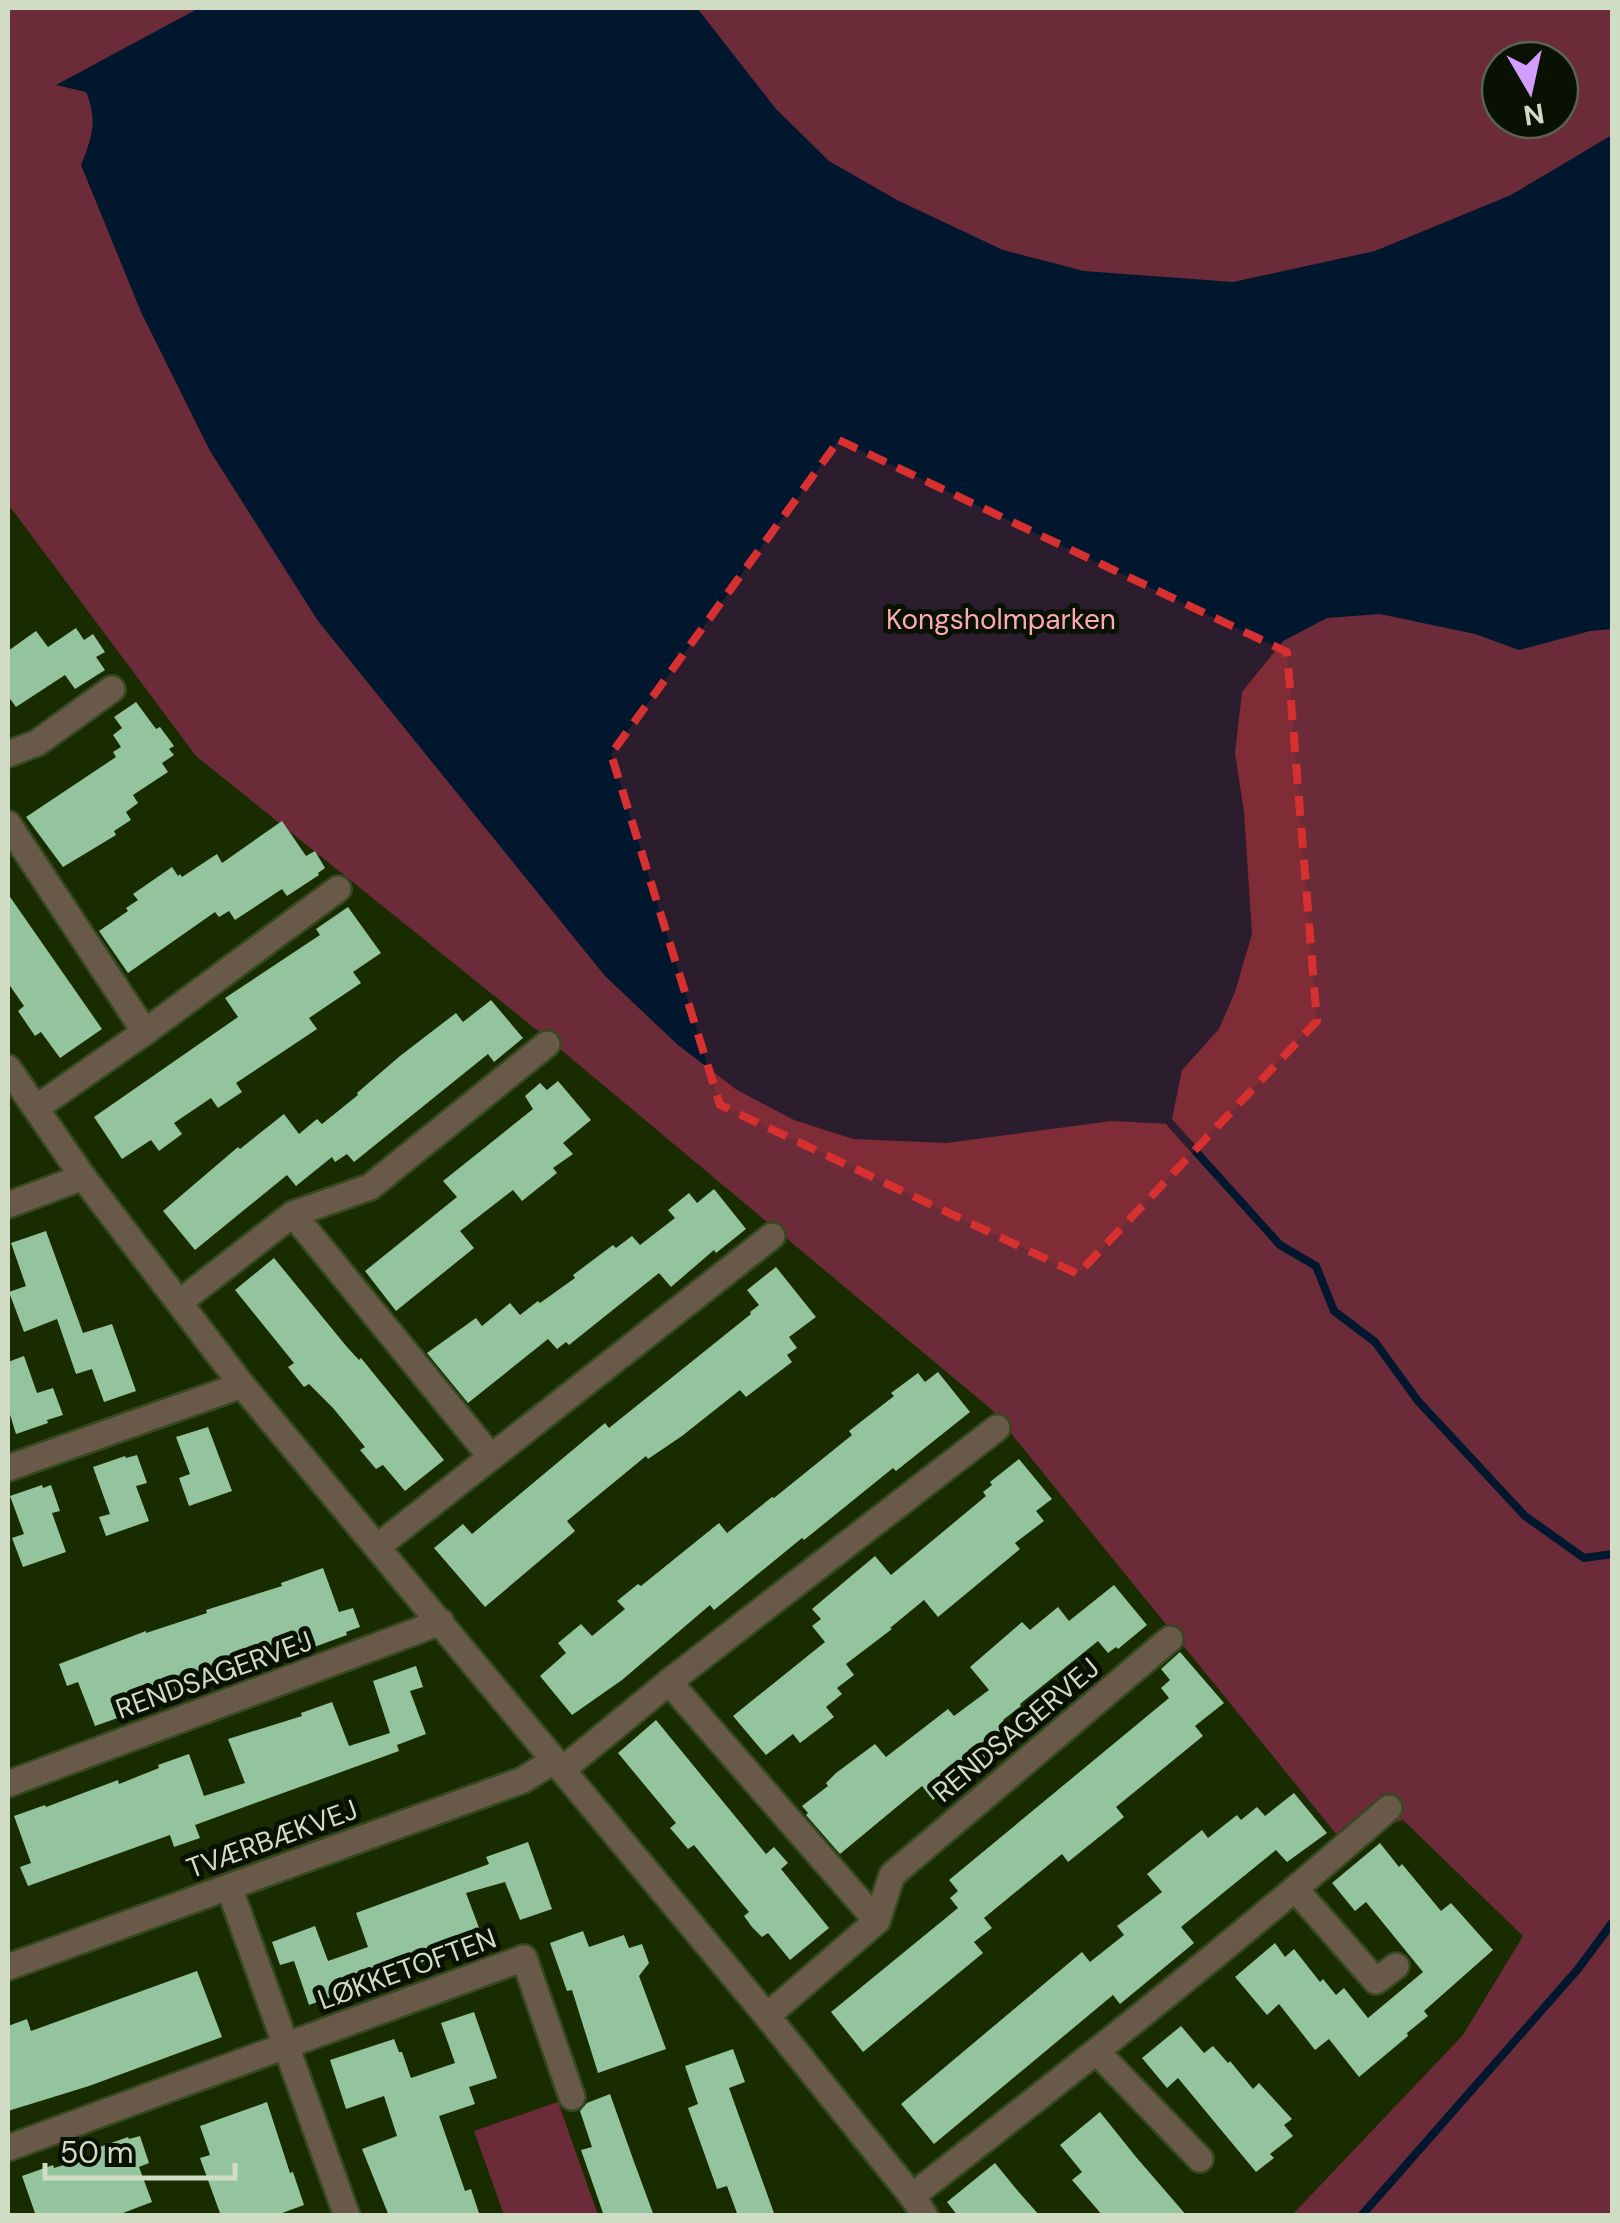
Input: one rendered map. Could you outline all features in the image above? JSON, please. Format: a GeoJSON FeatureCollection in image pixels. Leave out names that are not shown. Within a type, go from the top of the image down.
{"type":"FeatureCollection","features":[{"type":"Feature","properties":{"kind":"street"},"geometry":{"type":"LineString","coordinates":[[8,754],[37,743],[112,689]]}},
{"type":"Feature","properties":{"kind":"street"},"geometry":{"type":"LineString","coordinates":[[8,824],[144,1032]]}},
{"type":"Feature","properties":{"kind":"street"},"geometry":{"type":"LineString","coordinates":[[36,1108],[338,889]]}},
{"type":"Feature","properties":{"kind":"street"},"geometry":{"type":"LineString","coordinates":[[180,1302],[294,1214],[370,1187],[547,1044]]}},
{"type":"Feature","properties":{"kind":"street"},"geometry":{"type":"LineString","coordinates":[[8,1068],[83,1177],[242,1384],[767,2016],[918,2206],[1389,1808]]}},
{"type":"Feature","properties":{"kind":"street"},"geometry":{"type":"LineString","coordinates":[[8,1205],[83,1177]]}},
{"type":"Feature","properties":{"kind":"street"},"geometry":{"type":"LineString","coordinates":[[294,1214],[491,1457]]}},
{"type":"Feature","properties":{"kind":"street"},"geometry":{"type":"LineString","coordinates":[[377,1547],[772,1236]]}},
{"type":"Feature","properties":{"kind":"street"},"geometry":{"type":"LineString","coordinates":[[8,1468],[242,1384]]}},
{"type":"Feature","properties":{"kind":"street"},"geometry":{"type":"LineString","coordinates":[[558,1766],[997,1428]]}},
{"type":"Feature","properties":{"kind":"street","name":"RENDSAGERVEJ"},"geometry":{"type":"LineString","coordinates":[[8,1784],[441,1622]]}},
{"type":"Feature","properties":{"kind":"street","name":"RENDSAGERVEJ"},"geometry":{"type":"LineString","coordinates":[[877,1921],[892,1875],[1170,1639]]}},
{"type":"Feature","properties":{"kind":"street"},"geometry":{"type":"LineString","coordinates":[[669,1682],[877,1921],[767,2016]]}},
{"type":"Feature","properties":{"kind":"street","name":"TVÆRBÆKVEJ"},"geometry":{"type":"LineString","coordinates":[[8,1968],[558,1766]]}},
{"type":"Feature","properties":{"kind":"street"},"geometry":{"type":"LineString","coordinates":[[229,1887],[346,2216]]}},
{"type":"Feature","properties":{"kind":"street"},"geometry":{"type":"LineString","coordinates":[[1296,1890],[1376,1981],[1396,1966]]}},
{"type":"Feature","properties":{"kind":"street","name":"LØKKETOFTEN"},"geometry":{"type":"LineString","coordinates":[[8,2148],[524,1958],[572,2097]]}},
{"type":"Feature","properties":{"kind":"street"},"geometry":{"type":"LineString","coordinates":[[1097,2052],[1200,2159]]}},
{"type":"Feature","properties":{"kind":"highlighted area"},"geometry":{"type":"Polygon","coordinates":[[[839,440],[1287,652],[1317,1021],[1078,1274],[720,1105],[611,754],[839,440]]]}},
{"type":"Feature","properties":{"kind":"green space","name":"Kongsholmparken"},"geometry":{"type":"Polygon","coordinates":[[[8,8],[1612,8],[1612,2215],[1292,2215],[1463,2035],[1523,1936],[1403,1820],[1341,1840],[992,1410],[548,1039],[196,756],[8,504],[8,8]]]}},
{"type":"Feature","properties":{"kind":"green space"},"geometry":{"type":"Polygon","coordinates":[[[558,2102],[598,2215],[504,2215],[474,2131],[558,2102]]]}},
{"type":"Feature","properties":{"kind":"water"},"geometry":{"type":"Polygon","coordinates":[[[199,8],[697,8],[776,109],[829,161],[897,200],[1003,250],[1084,271],[1233,282],[1375,251],[1511,195],[1612,135],[1612,629],[1519,650],[1475,634],[1380,614],[1327,618],[1283,641],[1242,692],[1235,753],[1244,812],[1252,934],[1219,1029],[1182,1070],[1171,1124],[1111,1121],[947,1143],[853,1139],[794,1120],[737,1090],[678,1045],[605,976],[318,621],[210,451],[141,312],[81,165],[92,128],[86,92],[56,85],[199,8]]]}},
{"type":"Feature","properties":{"kind":"building"},"geometry":{"type":"Polygon","coordinates":[[[76,628],[84,640],[93,634],[105,652],[96,657],[105,670],[75,689],[65,675],[16,707],[8,696],[8,651],[36,631],[48,647],[76,628]]]}},
{"type":"Feature","properties":{"kind":"building"},"geometry":{"type":"Polygon","coordinates":[[[136,702],[174,746],[169,749],[174,755],[162,763],[168,772],[133,795],[138,803],[126,812],[131,820],[114,831],[116,835],[63,867],[26,817],[116,757],[113,752],[121,747],[113,735],[122,728],[114,717],[136,702]]]}},
{"type":"Feature","properties":{"kind":"building"},"geometry":{"type":"Polygon","coordinates":[[[282,821],[306,856],[315,851],[325,868],[319,875],[287,896],[282,889],[235,920],[229,911],[219,917],[215,912],[128,973],[99,931],[128,911],[126,908],[138,900],[133,894],[172,867],[182,877],[217,854],[222,863],[282,821]]]}},
{"type":"Feature","properties":{"kind":"building"},"geometry":{"type":"Polygon","coordinates":[[[8,894],[102,1029],[60,1058],[41,1032],[35,1036],[18,1011],[24,1006],[8,983],[8,894]]]}},
{"type":"Feature","properties":{"kind":"building"},"geometry":{"type":"Polygon","coordinates":[[[348,907],[381,953],[353,972],[361,983],[309,1018],[317,1029],[236,1083],[242,1092],[218,1108],[211,1098],[174,1123],[182,1134],[159,1151],[151,1140],[122,1159],[94,1117],[238,1017],[225,998],[320,935],[316,929],[348,907]]]}},
{"type":"Feature","properties":{"kind":"building"},"geometry":{"type":"Polygon","coordinates":[[[491,1000],[523,1038],[494,1062],[488,1054],[354,1162],[347,1154],[335,1162],[332,1157],[296,1186],[287,1175],[195,1250],[163,1211],[238,1147],[284,1114],[299,1134],[317,1119],[322,1124],[456,1013],[463,1022],[491,1000]]]}},
{"type":"Feature","properties":{"kind":"building"},"geometry":{"type":"Polygon","coordinates":[[[558,1081],[591,1120],[563,1143],[573,1154],[553,1168],[557,1173],[522,1201],[513,1190],[460,1231],[474,1248],[396,1311],[365,1271],[457,1197],[443,1181],[533,1109],[525,1096],[540,1083],[547,1090],[558,1081]]]}},
{"type":"Feature","properties":{"kind":"building"},"geometry":{"type":"Polygon","coordinates":[[[714,1189],[746,1229],[671,1287],[659,1273],[569,1345],[566,1342],[557,1349],[548,1339],[468,1403],[427,1353],[476,1318],[482,1326],[510,1303],[520,1315],[575,1278],[573,1275],[613,1245],[616,1248],[632,1236],[640,1245],[675,1218],[668,1210],[689,1193],[697,1203],[714,1189]]]}},
{"type":"Feature","properties":{"kind":"building"},"geometry":{"type":"Polygon","coordinates":[[[46,1231],[83,1333],[112,1324],[136,1391],[104,1402],[92,1369],[76,1374],[57,1319],[24,1332],[9,1292],[26,1286],[11,1243],[46,1231]]]}},
{"type":"Feature","properties":{"kind":"building"},"geometry":{"type":"Polygon","coordinates":[[[274,1258],[444,1460],[405,1491],[383,1465],[376,1469],[360,1450],[365,1447],[333,1408],[309,1384],[304,1387],[288,1367],[294,1363],[235,1290],[274,1258]]]}},
{"type":"Feature","properties":{"kind":"building"},"geometry":{"type":"Polygon","coordinates":[[[776,1267],[816,1317],[789,1337],[797,1348],[787,1355],[792,1362],[746,1397],[740,1390],[682,1436],[648,1459],[646,1456],[567,1521],[575,1531],[485,1607],[434,1548],[463,1524],[472,1534],[605,1423],[609,1428],[751,1314],[759,1305],[747,1290],[776,1267]]]}},
{"type":"Feature","properties":{"kind":"building"},"geometry":{"type":"Polygon","coordinates":[[[24,1356],[37,1393],[53,1388],[63,1415],[16,1434],[8,1408],[8,1362],[24,1356]]]}},
{"type":"Feature","properties":{"kind":"building"},"geometry":{"type":"Polygon","coordinates":[[[938,1372],[970,1412],[802,1538],[714,1610],[710,1605],[622,1680],[572,1715],[540,1676],[566,1653],[558,1643],[581,1624],[592,1636],[625,1609],[617,1601],[638,1584],[641,1586],[719,1523],[727,1533],[774,1498],[852,1435],[849,1431],[918,1373],[925,1382],[938,1372]]]}},
{"type":"Feature","properties":{"kind":"building"},"geometry":{"type":"Polygon","coordinates":[[[208,1427],[232,1491],[189,1506],[179,1478],[190,1474],[176,1437],[208,1427]]]}},
{"type":"Feature","properties":{"kind":"building"},"geometry":{"type":"Polygon","coordinates":[[[137,1455],[147,1483],[136,1486],[149,1521],[106,1536],[99,1517],[110,1514],[93,1467],[137,1455]]]}},
{"type":"Feature","properties":{"kind":"building"},"geometry":{"type":"Polygon","coordinates":[[[1019,1459],[1052,1499],[1036,1511],[1044,1521],[1015,1543],[1020,1549],[938,1617],[924,1600],[846,1664],[854,1675],[837,1688],[842,1694],[826,1707],[834,1717],[800,1743],[793,1734],[766,1755],[733,1716],[825,1642],[812,1626],[821,1619],[812,1609],[875,1556],[891,1575],[986,1496],[983,1492],[992,1485],[990,1482],[1019,1459]]]}},
{"type":"Feature","properties":{"kind":"building"},"geometry":{"type":"Polygon","coordinates":[[[51,1485],[60,1511],[52,1513],[66,1552],[23,1567],[12,1538],[24,1534],[10,1496],[51,1485]]]}},
{"type":"Feature","properties":{"kind":"building"},"geometry":{"type":"Polygon","coordinates":[[[323,1568],[339,1612],[353,1608],[360,1627],[346,1632],[347,1635],[95,1726],[78,1682],[67,1686],[59,1664],[323,1568]]]}},
{"type":"Feature","properties":{"kind":"building"},"geometry":{"type":"Polygon","coordinates":[[[1114,1585],[1147,1625],[1108,1653],[1098,1641],[1020,1704],[1003,1720],[1014,1734],[933,1800],[922,1786],[840,1854],[806,1815],[802,1806],[828,1786],[826,1783],[836,1773],[875,1744],[886,1757],[948,1709],[954,1716],[989,1690],[970,1667],[1022,1622],[1030,1630],[1058,1607],[1069,1621],[1114,1585]]]}},
{"type":"Feature","properties":{"kind":"building"},"geometry":{"type":"Polygon","coordinates":[[[1180,1652],[1224,1703],[1195,1726],[1203,1736],[1116,1807],[1124,1817],[1068,1862],[1062,1854],[984,1918],[992,1928],[974,1942],[983,1953],[863,2052],[831,2012],[958,1908],[950,1898],[958,1891],[949,1880],[1169,1698],[1161,1688],[1170,1680],[1161,1669],[1180,1652]]]}},
{"type":"Feature","properties":{"kind":"building"},"geometry":{"type":"Polygon","coordinates":[[[416,1666],[423,1687],[410,1691],[426,1734],[397,1745],[399,1751],[195,1825],[200,1838],[174,1847],[170,1835],[28,1886],[20,1867],[31,1863],[14,1816],[118,1780],[119,1784],[189,1754],[204,1796],[245,1783],[228,1739],[302,1716],[301,1713],[332,1702],[349,1746],[390,1733],[373,1681],[416,1666]]]}},
{"type":"Feature","properties":{"kind":"building"},"geometry":{"type":"Polygon","coordinates":[[[656,1720],[766,1854],[774,1847],[788,1863],[781,1869],[829,1928],[790,1960],[768,1933],[762,1937],[752,1927],[744,1916],[749,1912],[694,1845],[688,1849],[670,1828],[676,1823],[618,1753],[656,1720]]]}},
{"type":"Feature","properties":{"kind":"building"},"geometry":{"type":"Polygon","coordinates":[[[1294,1793],[1327,1833],[1287,1862],[1276,1850],[1181,1927],[1194,1943],[1120,2004],[1113,1995],[934,2144],[901,2104],[1082,1952],[1090,1962],[1124,1935],[1117,1926],[1162,1892],[1147,1874],[1202,1830],[1208,1838],[1237,1815],[1241,1820],[1257,1807],[1265,1816],[1294,1793]]]}},
{"type":"Feature","properties":{"kind":"building"},"geometry":{"type":"Polygon","coordinates":[[[528,1842],[552,1909],[520,1920],[505,1882],[466,1893],[484,1941],[309,2005],[294,1961],[280,1965],[272,1942],[315,1926],[328,1961],[368,1947],[356,1913],[489,1864],[486,1857],[528,1842]]]}},
{"type":"Feature","properties":{"kind":"building"},"geometry":{"type":"Polygon","coordinates":[[[1380,1843],[1441,1911],[1451,1903],[1493,1950],[1424,2011],[1428,2016],[1408,2036],[1359,2077],[1329,2039],[1315,2050],[1279,2004],[1267,2015],[1235,1977],[1275,1943],[1285,1957],[1294,1949],[1320,1982],[1323,1979],[1336,1995],[1344,1988],[1368,2018],[1423,1972],[1366,1902],[1355,1911],[1332,1883],[1380,1843]]]}},
{"type":"Feature","properties":{"kind":"building"},"geometry":{"type":"Polygon","coordinates":[[[583,1931],[589,1947],[624,1935],[629,1948],[642,1944],[649,1963],[639,1976],[666,2049],[598,2073],[572,1990],[567,1991],[550,1943],[583,1931]]]}},
{"type":"Feature","properties":{"kind":"building"},"geometry":{"type":"Polygon","coordinates":[[[197,1971],[222,2037],[8,2111],[8,2026],[27,2019],[31,2031],[197,1971]]]}},
{"type":"Feature","properties":{"kind":"building"},"geometry":{"type":"Polygon","coordinates":[[[474,2012],[497,2078],[469,2087],[475,2104],[439,2116],[465,2191],[471,2189],[480,2216],[389,2216],[362,2149],[397,2136],[384,2096],[346,2109],[330,2060],[394,2039],[411,2078],[455,2063],[441,2023],[474,2012]]]}},
{"type":"Feature","properties":{"kind":"building"},"geometry":{"type":"Polygon","coordinates":[[[1181,2026],[1204,2053],[1213,2046],[1253,2089],[1259,2083],[1292,2119],[1284,2125],[1293,2136],[1270,2154],[1274,2158],[1256,2172],[1178,2078],[1167,2088],[1142,2058],[1181,2026]]]}},
{"type":"Feature","properties":{"kind":"building"},"geometry":{"type":"Polygon","coordinates":[[[733,2049],[745,2082],[729,2088],[775,2216],[738,2216],[727,2186],[717,2189],[688,2108],[698,2104],[685,2066],[733,2049]]]}},
{"type":"Feature","properties":{"kind":"building"},"geometry":{"type":"Polygon","coordinates":[[[610,2094],[654,2216],[604,2216],[581,2150],[592,2147],[580,2111],[587,2103],[610,2094]]]}},
{"type":"Feature","properties":{"kind":"building"},"geometry":{"type":"Polygon","coordinates":[[[267,2102],[304,2205],[274,2216],[221,2216],[200,2158],[210,2155],[200,2126],[267,2102]]]}},
{"type":"Feature","properties":{"kind":"building"},"geometry":{"type":"Polygon","coordinates":[[[1100,2112],[1187,2216],[1103,2216],[1072,2180],[1082,2172],[1060,2145],[1100,2112]]]}},
{"type":"Feature","properties":{"kind":"building"},"geometry":{"type":"Polygon","coordinates":[[[140,2136],[149,2163],[139,2167],[152,2202],[115,2216],[36,2216],[22,2176],[99,2154],[97,2148],[140,2136]]]}},
{"type":"Feature","properties":{"kind":"building"},"geometry":{"type":"Polygon","coordinates":[[[995,2163],[1040,2216],[958,2216],[947,2202],[995,2163]]]}},
{"type":"Feature","properties":{"kind":"waterway"},"geometry":{"type":"LineString","coordinates":[[1171,1124],[1280,1245],[1316,1266],[1334,1311],[1375,1342],[1418,1401],[1525,1516],[1584,1558],[1612,1554]]}},
{"type":"Feature","properties":{"kind":"waterway"},"geometry":{"type":"LineString","coordinates":[[1361,2216],[1578,1969],[1612,1923]]}}]}
